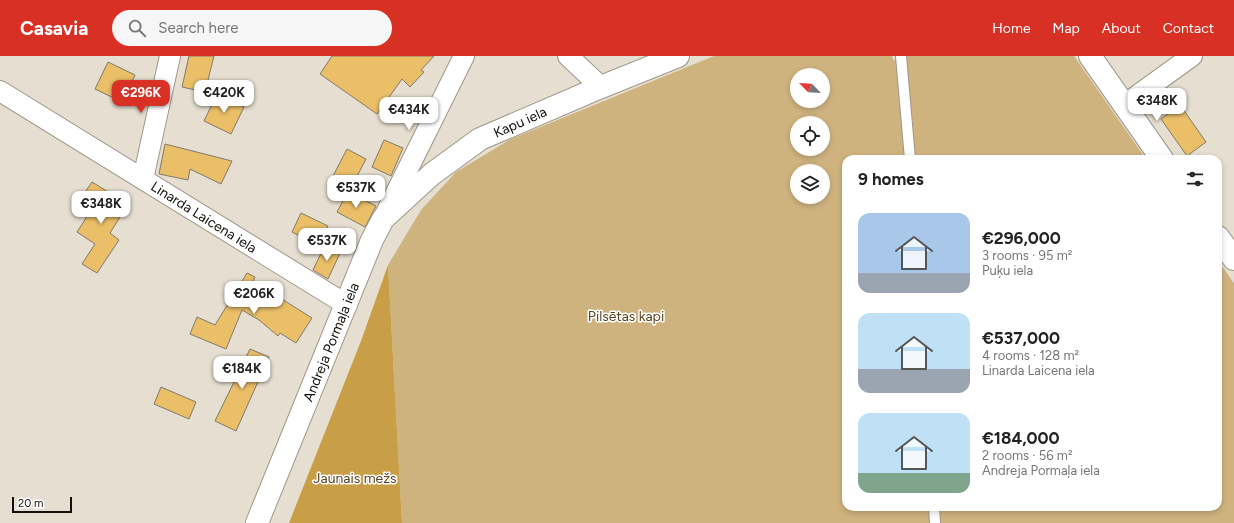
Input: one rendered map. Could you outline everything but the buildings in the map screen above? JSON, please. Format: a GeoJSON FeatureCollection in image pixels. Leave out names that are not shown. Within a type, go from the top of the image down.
{"type":"FeatureCollection","features":[{"type":"Feature","properties":{"kind":"street"},"geometry":{"type":"LineString","coordinates":[[142,178],[170,56]]}},
{"type":"Feature","properties":{"kind":"street","name":"Andreja Pormaļa iela"},"geometry":{"type":"LineString","coordinates":[[257,523],[372,240],[464,56]]}},
{"type":"Feature","properties":{"kind":"street"},"geometry":{"type":"LineString","coordinates":[[568,56],[601,86]]}},
{"type":"Feature","properties":{"kind":"street","name":"Kapu iela"},"geometry":{"type":"LineString","coordinates":[[383,220],[432,174],[480,139],[601,86],[678,56]]}},
{"type":"Feature","properties":{"kind":"street"},"geometry":{"type":"LineString","coordinates":[[1090,56],[1159,155]]}},
{"type":"Feature","properties":{"kind":"street"},"geometry":{"type":"LineString","coordinates":[[1124,105],[1192,56]]}},
{"type":"Feature","properties":{"kind":"street","name":"Linarda Laicena iela"},"geometry":{"type":"LineString","coordinates":[[0,91],[347,304]]}},
{"type":"Feature","properties":{"kind":"street"},"geometry":{"type":"LineString","coordinates":[[1222,242],[1234,259]]}},
{"type":"Feature","properties":{"kind":"lane"},"geometry":{"type":"LineString","coordinates":[[900,56],[910,155]]}},
{"type":"Feature","properties":{"kind":"lane"},"geometry":{"type":"LineString","coordinates":[[934,511],[935,523]]}},
{"type":"Feature","properties":{"kind":"green space","name":"Pilsētas kapi"},"geometry":{"type":"Polygon","coordinates":[[[714,56],[892,56],[893,60],[908,56],[1074,56],[1143,155],[842,155],[842,511],[1222,511],[1222,266],[1234,283],[1234,523],[402,523],[388,265],[421,210],[456,172],[511,139],[714,56]]]}},
{"type":"Feature","properties":{"kind":"green space","name":"Jaunais mežs"},"geometry":{"type":"Polygon","coordinates":[[[388,265],[402,523],[289,523],[361,341],[388,265]]]}}]}
